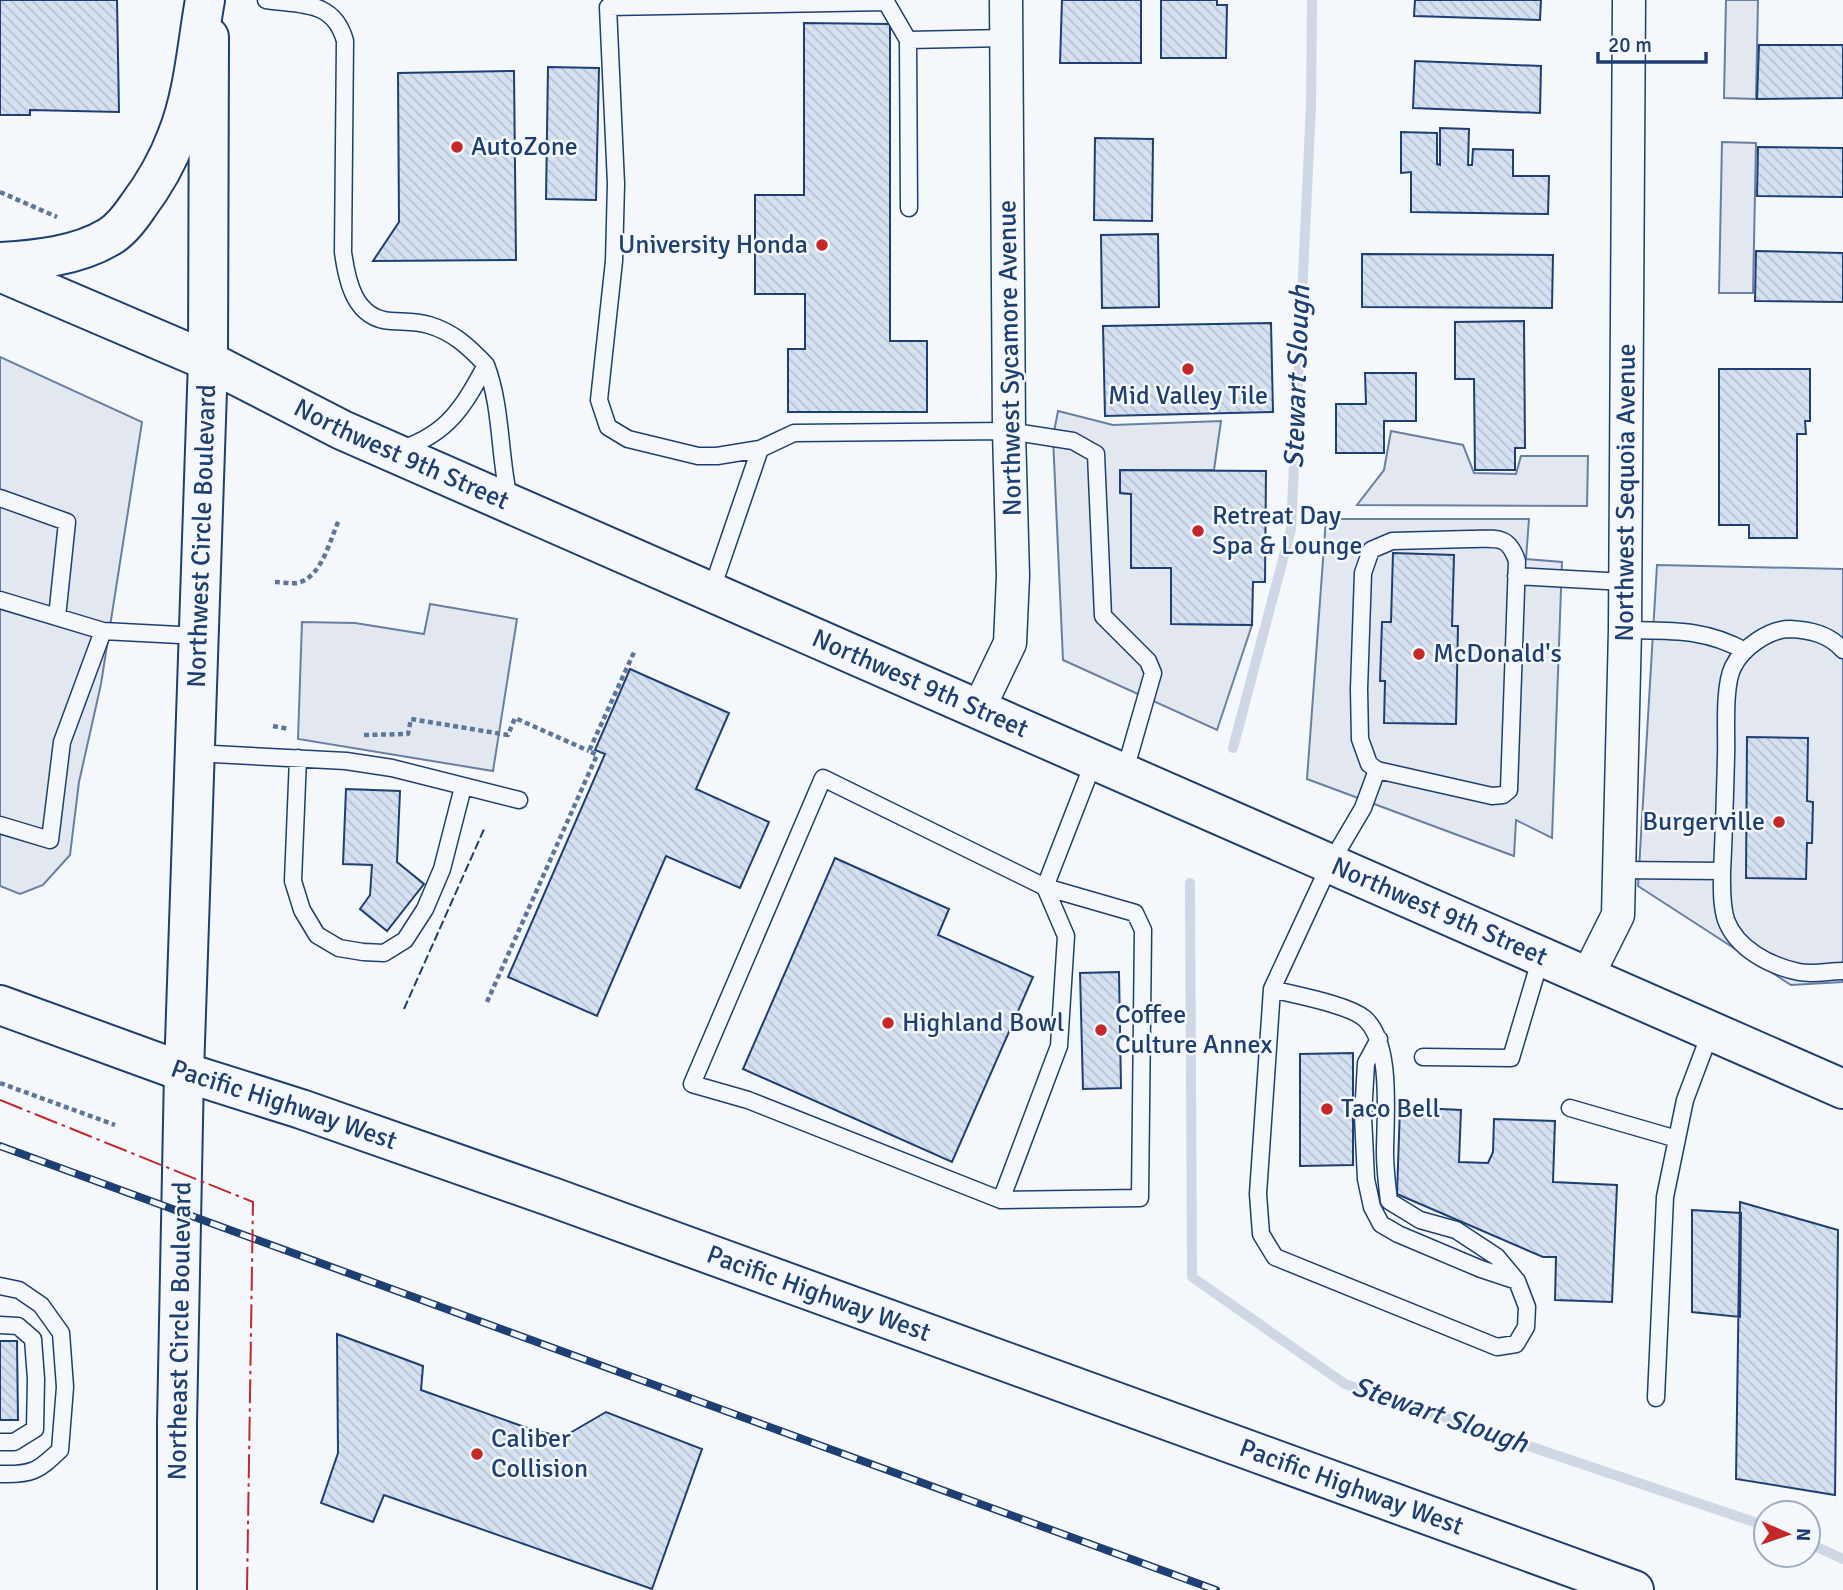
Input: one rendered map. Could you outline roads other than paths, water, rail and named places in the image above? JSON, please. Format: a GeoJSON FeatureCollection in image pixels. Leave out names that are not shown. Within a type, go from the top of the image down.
{"type":"FeatureCollection","features":[{"type":"Feature","properties":{"kind":"main road"},"geometry":{"type":"LineString","coordinates":[[0,262],[33,260],[84,248],[108,238],[126,223],[146,195],[177,136],[207,0]]}},
{"type":"Feature","properties":{"kind":"main road","name":"Northwest Circle Boulevard"},"geometry":{"type":"LineString","coordinates":[[184,1072],[208,361],[211,134],[207,0]]}},
{"type":"Feature","properties":{"kind":"main road","name":"Northwest 9th Street"},"geometry":{"type":"LineString","coordinates":[[0,272],[208,361],[342,430],[1843,1088]]}},
{"type":"Feature","properties":{"kind":"main road","name":"Pacific Highway West"},"geometry":{"type":"LineString","coordinates":[[0,1005],[184,1072],[301,1109],[552,1197],[1634,1590]]}},
{"type":"Feature","properties":{"kind":"main road","name":"Northeast Circle Boulevard"},"geometry":{"type":"LineString","coordinates":[[177,1590],[177,1423],[184,1072]]}},
{"type":"Feature","properties":{"kind":"street","name":"Northwest Sycamore Avenue"},"geometry":{"type":"LineString","coordinates":[[978,709],[1010,643],[1013,576],[1009,431],[1006,0]]}},
{"type":"Feature","properties":{"kind":"street","name":"Northwest Sequoia Avenue"},"geometry":{"type":"LineString","coordinates":[[1587,977],[1618,915],[1625,630],[1629,0]]}},
{"type":"Feature","properties":{"kind":"lane"},"geometry":{"type":"LineString","coordinates":[[266,0],[314,5],[341,25],[345,41],[345,273],[358,304],[370,315],[389,321],[421,323],[449,333],[465,342],[486,365],[495,394],[503,474],[509,502]]}},
{"type":"Feature","properties":{"kind":"lane"},"geometry":{"type":"LineString","coordinates":[[909,208],[908,40],[886,2],[608,7],[615,184],[614,261],[599,400],[608,427],[628,439],[698,456],[717,456],[760,449],[794,433],[1009,431],[1073,441],[1096,454],[1103,616],[1148,661],[1153,673],[1109,767],[1045,887]]}},
{"type":"Feature","properties":{"kind":"lane"},"geometry":{"type":"LineString","coordinates":[[908,40],[1006,38]]}},
{"type":"Feature","properties":{"kind":"lane"},"geometry":{"type":"LineString","coordinates":[[392,451],[416,444],[446,426],[463,405],[486,365]]}},
{"type":"Feature","properties":{"kind":"lane"},"geometry":{"type":"LineString","coordinates":[[711,592],[760,449]]}},
{"type":"Feature","properties":{"kind":"lane"},"geometry":{"type":"LineString","coordinates":[[0,498],[67,522],[57,617]]}},
{"type":"Feature","properties":{"kind":"lane"},"geometry":{"type":"LineString","coordinates":[[1503,539],[1512,546],[1517,561],[1509,790],[1503,795],[1492,796],[1377,770],[1369,764],[1360,739],[1359,714],[1363,573],[1371,550],[1392,541],[1503,539]]}},
{"type":"Feature","properties":{"kind":"lane"},"geometry":{"type":"LineString","coordinates":[[1516,576],[1625,582]]}},
{"type":"Feature","properties":{"kind":"lane"},"geometry":{"type":"LineString","coordinates":[[0,600],[103,631],[199,636]]}},
{"type":"Feature","properties":{"kind":"lane"},"geometry":{"type":"LineString","coordinates":[[1843,650],[1837,643],[1817,632],[1784,629],[1761,639],[1745,651],[1733,667],[1728,699],[1722,871],[1722,898],[1726,920],[1746,948],[1760,958],[1799,972],[1843,971]]}},
{"type":"Feature","properties":{"kind":"lane"},"geometry":{"type":"LineString","coordinates":[[1625,630],[1692,631],[1718,637],[1745,651]]}},
{"type":"Feature","properties":{"kind":"lane"},"geometry":{"type":"LineString","coordinates":[[0,825],[50,841],[62,742],[103,631]]}},
{"type":"Feature","properties":{"kind":"lane"},"geometry":{"type":"LineString","coordinates":[[194,753],[346,761],[392,768],[519,800]]}},
{"type":"Feature","properties":{"kind":"lane"},"geometry":{"type":"LineString","coordinates":[[298,758],[293,881],[302,910],[317,935],[339,948],[384,953],[405,940],[425,909],[442,869],[463,787]]}},
{"type":"Feature","properties":{"kind":"lane"},"geometry":{"type":"LineString","coordinates":[[1272,989],[1348,1009],[1364,1018],[1379,1039],[1387,1098],[1385,1154],[1389,1201],[1420,1220],[1456,1230],[1497,1257],[1517,1281],[1527,1307],[1526,1327],[1516,1344],[1497,1347],[1275,1257],[1261,1234],[1258,1194],[1272,989],[1330,864],[1363,808],[1377,770]]}},
{"type":"Feature","properties":{"kind":"lane"},"geometry":{"type":"LineString","coordinates":[[823,778],[1045,887],[1135,913],[1143,930],[1140,1198],[1001,1200],[748,1100],[692,1084],[823,778]]}},
{"type":"Feature","properties":{"kind":"lane"},"geometry":{"type":"LineString","coordinates":[[1619,870],[1722,871]]}},
{"type":"Feature","properties":{"kind":"lane"},"geometry":{"type":"LineString","coordinates":[[1001,1200],[1059,1046],[1066,936],[1045,887]]}},
{"type":"Feature","properties":{"kind":"lane"},"geometry":{"type":"LineString","coordinates":[[1423,1057],[1511,1058],[1541,957]]}},
{"type":"Feature","properties":{"kind":"lane"},"geometry":{"type":"LineString","coordinates":[[1656,1398],[1665,1197],[1685,1100],[1711,1031]]}},
{"type":"Feature","properties":{"kind":"lane"},"geometry":{"type":"LineString","coordinates":[[1379,1039],[1367,1063],[1363,1116],[1366,1178],[1372,1207],[1381,1224],[1398,1234],[1481,1269],[1517,1281]]}},
{"type":"Feature","properties":{"kind":"lane"},"geometry":{"type":"LineString","coordinates":[[1570,1108],[1678,1139]]}},
{"type":"Feature","properties":{"kind":"lane"},"geometry":{"type":"LineString","coordinates":[[0,1286],[19,1290],[41,1305],[61,1333],[65,1387],[60,1450],[40,1469],[0,1474]]}},
{"type":"Feature","properties":{"kind":"lane"},"geometry":{"type":"LineString","coordinates":[[0,1325],[18,1326],[33,1339],[36,1379],[35,1429],[14,1442],[0,1442]]}},
{"type":"Feature","properties":{"kind":"waterway","name":"Stewart Slough"},"geometry":{"type":"LineString","coordinates":[[1233,748],[1291,529],[1311,106],[1312,0]]}},
{"type":"Feature","properties":{"kind":"waterway","name":"Stewart Slough"},"geometry":{"type":"LineString","coordinates":[[1190,883],[1192,1277],[1345,1384],[1752,1521]]}},
{"type":"Feature","properties":{"kind":"waterway","name":"Stewart Slough"},"geometry":{"type":"LineString","coordinates":[[1822,1549],[1843,1559]]}},
{"type":"Feature","properties":{"kind":"railway"},"geometry":{"type":"LineString","coordinates":[[0,1146],[1216,1590]]}},
{"type":"Feature","properties":{"kind":"place","name":"AutoZone"},"geometry":{"type":"Point","coordinates":[457,147]}},
{"type":"Feature","properties":{"kind":"place","name":"University Honda"},"geometry":{"type":"Point","coordinates":[822,245]}},
{"type":"Feature","properties":{"kind":"place","name":"Mid Valley Tile"},"geometry":{"type":"Point","coordinates":[1188,369]}},
{"type":"Feature","properties":{"kind":"place","name":"Retreat Day Spa & Lounge"},"geometry":{"type":"Point","coordinates":[1198,531]}},
{"type":"Feature","properties":{"kind":"place","name":"McDonald's"},"geometry":{"type":"Point","coordinates":[1419,654]}},
{"type":"Feature","properties":{"kind":"place","name":"Burgerville"},"geometry":{"type":"Point","coordinates":[1779,822]}},
{"type":"Feature","properties":{"kind":"place","name":"Highland Bowl"},"geometry":{"type":"Point","coordinates":[888,1023]}},
{"type":"Feature","properties":{"kind":"place","name":"Coffee Culture Annex"},"geometry":{"type":"Point","coordinates":[1101,1030]}},
{"type":"Feature","properties":{"kind":"place","name":"Taco Bell"},"geometry":{"type":"Point","coordinates":[1327,1109]}},
{"type":"Feature","properties":{"kind":"place","name":"Caliber Collision"},"geometry":{"type":"Point","coordinates":[477,1454]}}]}
